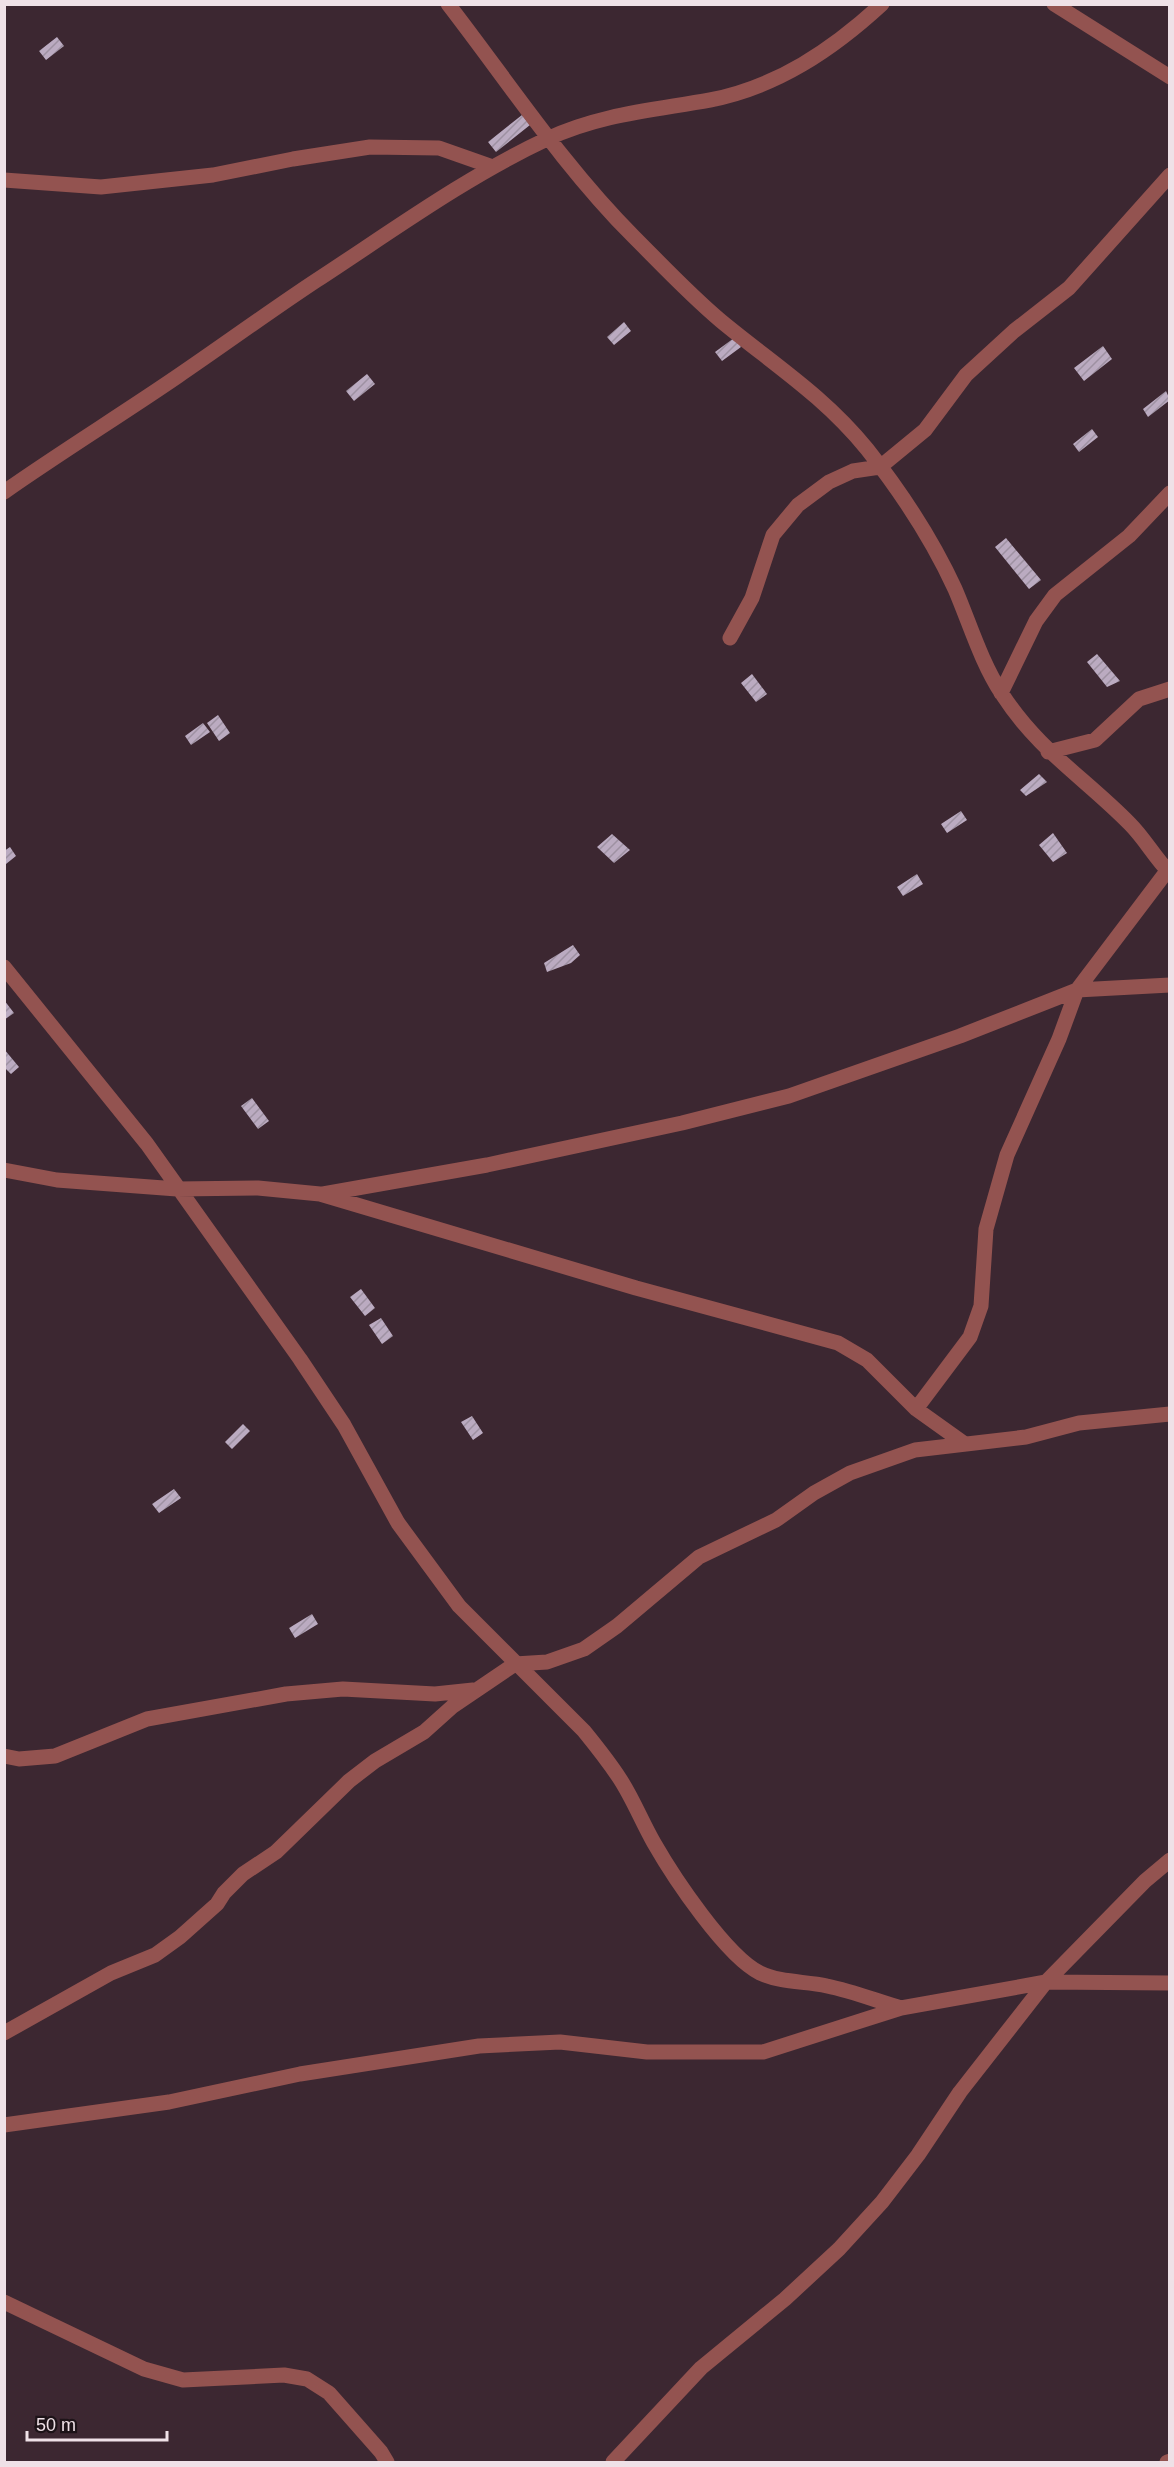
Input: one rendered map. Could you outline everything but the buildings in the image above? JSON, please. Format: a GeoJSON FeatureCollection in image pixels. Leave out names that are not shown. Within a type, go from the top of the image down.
{"type":"FeatureCollection","features":[{"type":"Feature","properties":{"kind":"street"},"geometry":{"type":"LineString","coordinates":[[448,4],[574,170],[632,236],[719,319],[804,384],[845,424],[897,489],[930,540],[954,586],[1001,693],[1048,752],[1132,825],[1169,870],[1077,990],[1059,1039],[1007,1155],[986,1229],[981,1306],[970,1337],[916,1409]]}},
{"type":"Feature","properties":{"kind":"street"},"geometry":{"type":"LineString","coordinates":[[4,492],[240,332],[442,198],[493,167],[549,137],[624,113],[712,100],[767,84],[804,65],[882,4]]}},
{"type":"Feature","properties":{"kind":"street"},"geometry":{"type":"LineString","coordinates":[[1054,4],[1170,76]]}},
{"type":"Feature","properties":{"kind":"street"},"geometry":{"type":"LineString","coordinates":[[4,180],[101,187],[213,175],[370,147],[439,148],[493,167]]}},
{"type":"Feature","properties":{"kind":"street"},"geometry":{"type":"LineString","coordinates":[[730,638],[752,598],[773,535],[798,505],[829,483],[854,471],[880,467],[925,430],[966,375],[1014,331],[1069,288],[1170,175]]}},
{"type":"Feature","properties":{"kind":"street"},"geometry":{"type":"LineString","coordinates":[[1001,693],[1036,621],[1055,595],[1128,536],[1170,493]]}},
{"type":"Feature","properties":{"kind":"street"},"geometry":{"type":"LineString","coordinates":[[1048,752],[1095,740],[1139,699],[1170,689]]}},
{"type":"Feature","properties":{"kind":"street"},"geometry":{"type":"LineString","coordinates":[[4,967],[147,1144],[300,1359],[338,1416],[398,1523],[459,1606],[584,1731],[602,1754],[621,1780],[654,1843],[717,1934],[738,1957],[759,1972],[778,1980],[827,1986],[902,2008]]}},
{"type":"Feature","properties":{"kind":"street"},"geometry":{"type":"LineString","coordinates":[[320,1194],[487,1165],[682,1123],[789,1096],[960,1036],[1077,990],[1170,986]]}},
{"type":"Feature","properties":{"kind":"street"},"geometry":{"type":"LineString","coordinates":[[4,1170],[57,1180],[177,1189],[258,1188],[320,1194],[636,1288],[838,1343],[867,1360],[916,1409],[965,1444]]}},
{"type":"Feature","properties":{"kind":"street"},"geometry":{"type":"LineString","coordinates":[[4,2033],[111,1973],[154,1955],[172,1943],[217,1904],[224,1893],[243,1875],[276,1852],[349,1781],[375,1761],[424,1732],[453,1706],[515,1664],[547,1662],[584,1649],[617,1626],[699,1557],[776,1520],[814,1493],[850,1473],[915,1450],[1026,1437],[1079,1423],[1170,1414]]}},
{"type":"Feature","properties":{"kind":"street"},"geometry":{"type":"LineString","coordinates":[[4,1756],[20,1759],[55,1756],[147,1719],[286,1694],[343,1689],[435,1694],[467,1692],[487,1684]]}},
{"type":"Feature","properties":{"kind":"street"},"geometry":{"type":"LineString","coordinates":[[613,2463],[701,2368],[839,2249],[882,2202],[918,2155],[960,2092],[1046,1982],[1145,1881],[1170,1860]]}},
{"type":"Feature","properties":{"kind":"street"},"geometry":{"type":"LineString","coordinates":[[4,2125],[169,2102],[300,2074],[478,2046],[560,2042],[647,2052],[763,2052],[902,2008],[1046,1982],[1170,1983]]}},
{"type":"Feature","properties":{"kind":"street"},"geometry":{"type":"LineString","coordinates":[[4,2302],[144,2369],[183,2380],[284,2375],[307,2379],[328,2393],[381,2452],[387,2463]]}}]}
